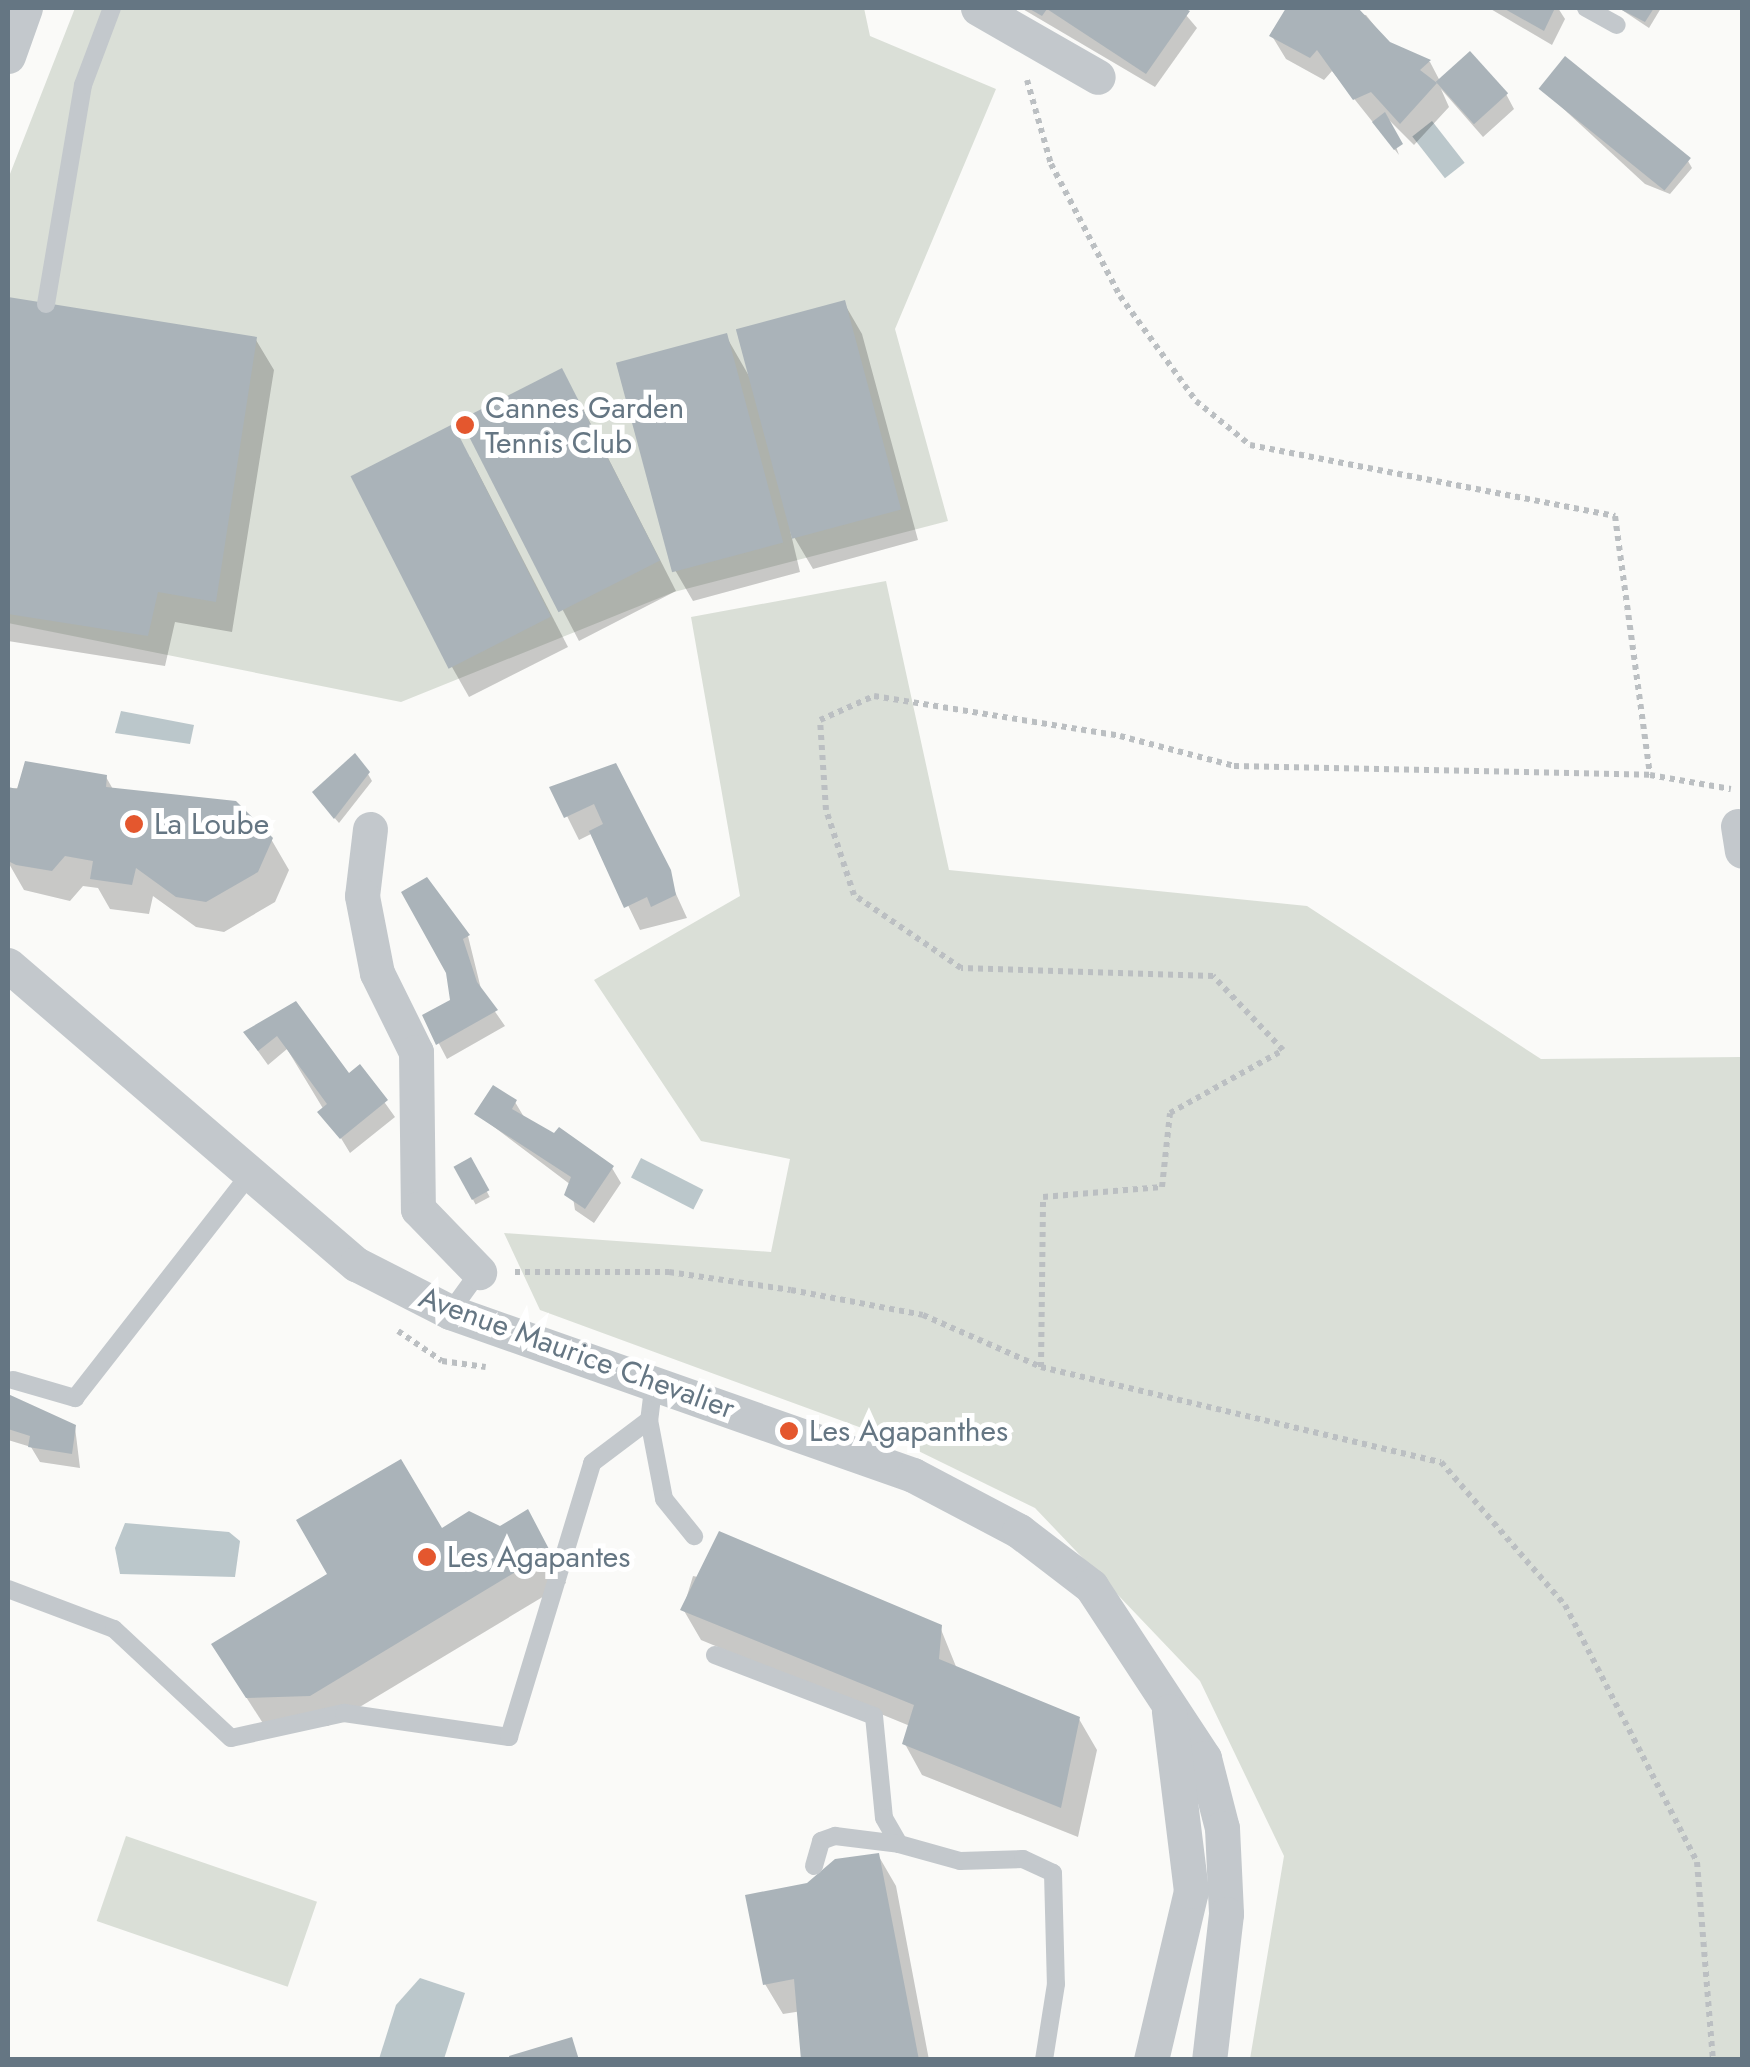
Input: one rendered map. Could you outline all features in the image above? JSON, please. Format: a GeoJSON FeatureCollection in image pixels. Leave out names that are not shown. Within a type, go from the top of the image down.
{"type":"FeatureCollection","features":[{"type":"Feature","properties":{"kind":"street"},"geometry":{"type":"LineString","coordinates":[[8,56],[26,8]]}},
{"type":"Feature","properties":{"kind":"street"},"geometry":{"type":"LineString","coordinates":[[978,8],[1098,77]]}},
{"type":"Feature","properties":{"kind":"street"},"geometry":{"type":"LineString","coordinates":[[370,828],[362,896],[377,973],[416,1052],[418,1208],[479,1272]]}},
{"type":"Feature","properties":{"kind":"street","name":"Avenue Maurice Chevalier"},"geometry":{"type":"LineString","coordinates":[[8,965],[356,1264],[450,1312],[912,1475],[1019,1531],[1091,1586],[1166,1691],[1204,1758],[1222,1828],[1226,1914],[1209,2060]]}},
{"type":"Feature","properties":{"kind":"street","name":"Avenue Maurice Chevalier"},"geometry":{"type":"LineString","coordinates":[[1151,2060],[1191,1891],[1166,1691]]}},
{"type":"Feature","properties":{"kind":"lane"},"geometry":{"type":"LineString","coordinates":[[46,304],[83,84],[112,8]]}},
{"type":"Feature","properties":{"kind":"lane"},"geometry":{"type":"LineString","coordinates":[[1586,8],[1617,25]]}},
{"type":"Feature","properties":{"kind":"lane"},"geometry":{"type":"LineString","coordinates":[[13,1380],[75,1398],[250,1173]]}},
{"type":"Feature","properties":{"kind":"lane"},"geometry":{"type":"LineString","coordinates":[[450,1312],[479,1272]]}},
{"type":"Feature","properties":{"kind":"lane"},"geometry":{"type":"LineString","coordinates":[[654,1381],[649,1420],[664,1499],[694,1536]]}},
{"type":"Feature","properties":{"kind":"lane"},"geometry":{"type":"LineString","coordinates":[[8,1589],[114,1629],[232,1738],[344,1713],[509,1736],[592,1463],[649,1420]]}},
{"type":"Feature","properties":{"kind":"lane"},"geometry":{"type":"LineString","coordinates":[[715,1655],[874,1716],[884,1818],[899,1844]]}},
{"type":"Feature","properties":{"kind":"lane"},"geometry":{"type":"LineString","coordinates":[[814,1866],[821,1841],[834,1836],[899,1844],[960,1861],[1023,1859],[1053,1872],[1056,1984],[1044,2060]]}},
{"type":"Feature","properties":{"kind":"path"},"geometry":{"type":"LineString","coordinates":[[1022,64],[1051,164],[1120,296],[1196,401],[1250,445],[1615,516],[1650,775]]}},
{"type":"Feature","properties":{"kind":"path"},"geometry":{"type":"LineString","coordinates":[[1041,1368],[1043,1197],[1162,1187],[1170,1113],[1284,1050],[1213,976],[961,968],[854,894],[826,810],[820,720],[874,696],[1120,736],[1234,766],[1650,775],[1737,790]]}},
{"type":"Feature","properties":{"kind":"path"},"geometry":{"type":"LineString","coordinates":[[479,1272],[669,1272],[791,1290],[923,1316],[1041,1368],[1441,1462],[1565,1604],[1697,1862],[1713,2060]]}},
{"type":"Feature","properties":{"kind":"path"},"geometry":{"type":"LineString","coordinates":[[380,1319],[442,1361],[496,1368]]}},
{"type":"Feature","properties":{"kind":"shaded area","name":"Cannes Garden Tennis Club"},"geometry":{"type":"Polygon","coordinates":[[[75,8],[864,8],[870,36],[996,89],[895,329],[948,521],[674,592],[401,702],[8,623],[8,179],[75,8]]]}},
{"type":"Feature","properties":{"kind":"shaded area"},"geometry":{"type":"Polygon","coordinates":[[[1432,121],[1465,163],[1445,178],[1412,136],[1432,121]]]}},
{"type":"Feature","properties":{"kind":"shaded area"},"geometry":{"type":"Polygon","coordinates":[[[886,581],[949,870],[1307,906],[1541,1059],[1740,1057],[1742,2059],[1250,2059],[1284,1856],[1200,1681],[1035,1508],[900,1442],[540,1310],[504,1233],[771,1252],[790,1159],[701,1141],[594,980],[740,896],[691,617],[886,581]]]}},
{"type":"Feature","properties":{"kind":"shaded area"},"geometry":{"type":"Polygon","coordinates":[[[121,711],[194,725],[190,744],[115,733],[121,711]]]}},
{"type":"Feature","properties":{"kind":"shaded area"},"geometry":{"type":"Polygon","coordinates":[[[641,1158],[703,1190],[693,1209],[631,1178],[641,1158]]]}},
{"type":"Feature","properties":{"kind":"shaded area"},"geometry":{"type":"Polygon","coordinates":[[[125,1523],[229,1532],[240,1541],[235,1577],[120,1574],[115,1548],[125,1523]]]}},
{"type":"Feature","properties":{"kind":"shaded area"},"geometry":{"type":"Polygon","coordinates":[[[126,1836],[317,1902],[288,1987],[97,1921],[126,1836]]]}},
{"type":"Feature","properties":{"kind":"shaded area"},"geometry":{"type":"Polygon","coordinates":[[[420,1978],[465,1993],[444,2059],[379,2059],[396,2005],[420,1978]]]}},
{"type":"Feature","properties":{"kind":"building"},"geometry":{"type":"Polygon","coordinates":[[[1028,8],[1190,11],[1146,74],[1047,9],[1042,16],[1028,8]]]}},
{"type":"Feature","properties":{"kind":"building"},"geometry":{"type":"Polygon","coordinates":[[[1286,8],[1358,8],[1390,42],[1431,60],[1420,70],[1437,83],[1400,124],[1371,92],[1353,100],[1317,50],[1310,58],[1269,36],[1286,8]]]}},
{"type":"Feature","properties":{"kind":"building"},"geometry":{"type":"Polygon","coordinates":[[[1503,8],[1555,8],[1544,31],[1503,8]]]}},
{"type":"Feature","properties":{"kind":"building"},"geometry":{"type":"Polygon","coordinates":[[[1618,8],[1654,8],[1645,22],[1618,8]]]}},
{"type":"Feature","properties":{"kind":"building"},"geometry":{"type":"Polygon","coordinates":[[[1470,51],[1508,93],[1474,124],[1436,82],[1470,51]]]}},
{"type":"Feature","properties":{"kind":"building"},"geometry":{"type":"Polygon","coordinates":[[[1565,56],[1691,158],[1664,191],[1539,89],[1565,56]]]}},
{"type":"Feature","properties":{"kind":"building"},"geometry":{"type":"Polygon","coordinates":[[[1385,112],[1403,144],[1394,150],[1372,122],[1385,112]]]}},
{"type":"Feature","properties":{"kind":"building"},"geometry":{"type":"Polygon","coordinates":[[[8,297],[257,337],[216,602],[158,592],[148,636],[8,614],[8,297]]]}},
{"type":"Feature","properties":{"kind":"building"},"geometry":{"type":"Polygon","coordinates":[[[845,300],[901,510],[792,539],[736,329],[845,300]]]}},
{"type":"Feature","properties":{"kind":"building"},"geometry":{"type":"Polygon","coordinates":[[[727,333],[783,543],[672,572],[616,363],[727,333]]]}},
{"type":"Feature","properties":{"kind":"building"},"geometry":{"type":"Polygon","coordinates":[[[562,368],[660,560],[558,612],[460,420],[562,368]]]}},
{"type":"Feature","properties":{"kind":"building"},"geometry":{"type":"Polygon","coordinates":[[[453,424],[551,616],[449,669],[351,476],[453,424]]]}},
{"type":"Feature","properties":{"kind":"building"},"geometry":{"type":"Polygon","coordinates":[[[355,753],[370,772],[334,819],[312,792],[355,753]]]}},
{"type":"Feature","properties":{"kind":"building","name":"La Loube"},"geometry":{"type":"Polygon","coordinates":[[[25,761],[107,775],[106,787],[236,801],[273,838],[258,872],[206,902],[176,897],[136,868],[132,885],[90,879],[93,861],[65,856],[52,871],[16,865],[8,861],[8,787],[17,789],[25,761]]]}},
{"type":"Feature","properties":{"kind":"building"},"geometry":{"type":"Polygon","coordinates":[[[616,763],[671,870],[676,895],[651,907],[647,897],[624,908],[589,831],[603,824],[594,804],[564,818],[549,787],[616,763]]]}},
{"type":"Feature","properties":{"kind":"building"},"geometry":{"type":"Polygon","coordinates":[[[427,877],[470,935],[463,939],[477,982],[498,1010],[436,1045],[422,1015],[450,1000],[446,973],[401,892],[427,877]]]}},
{"type":"Feature","properties":{"kind":"building"},"geometry":{"type":"Polygon","coordinates":[[[296,1001],[349,1073],[360,1064],[388,1100],[340,1139],[317,1112],[327,1104],[277,1036],[258,1051],[243,1032],[296,1001]]]}},
{"type":"Feature","properties":{"kind":"building"},"geometry":{"type":"Polygon","coordinates":[[[493,1085],[517,1100],[512,1109],[554,1133],[559,1127],[614,1166],[585,1209],[564,1195],[571,1177],[474,1114],[493,1085]]]}},
{"type":"Feature","properties":{"kind":"building"},"geometry":{"type":"Polygon","coordinates":[[[471,1157],[489,1190],[472,1200],[454,1167],[471,1157]]]}},
{"type":"Feature","properties":{"kind":"building"},"geometry":{"type":"Polygon","coordinates":[[[8,1394],[76,1425],[72,1454],[28,1447],[30,1436],[8,1429],[8,1394]]]}},
{"type":"Feature","properties":{"kind":"building"},"geometry":{"type":"Polygon","coordinates":[[[401,1459],[442,1528],[469,1511],[500,1526],[528,1509],[550,1551],[310,1696],[246,1698],[211,1644],[327,1574],[296,1520],[401,1459]]]}},
{"type":"Feature","properties":{"kind":"building"},"geometry":{"type":"Polygon","coordinates":[[[719,1531],[942,1625],[939,1659],[1080,1717],[1061,1808],[902,1744],[914,1705],[680,1610],[719,1531]]]}},
{"type":"Feature","properties":{"kind":"building"},"geometry":{"type":"Polygon","coordinates":[[[879,1853],[919,2060],[801,2060],[794,1979],[763,1985],[745,1895],[807,1883],[835,1859],[879,1853]]]}},
{"type":"Feature","properties":{"kind":"building"},"geometry":{"type":"Polygon","coordinates":[[[572,2037],[579,2060],[510,2060],[509,2056],[572,2037]]]}},
{"type":"Feature","properties":{"kind":"place","name":"Cannes Garden Tennis Club"},"geometry":{"type":"Point","coordinates":[465,425]}},
{"type":"Feature","properties":{"kind":"place","name":"La Loube"},"geometry":{"type":"Point","coordinates":[134,824]}},
{"type":"Feature","properties":{"kind":"place","name":"Les Agapanthes"},"geometry":{"type":"Point","coordinates":[789,1431]}},
{"type":"Feature","properties":{"kind":"place","name":"Les Agapantes"},"geometry":{"type":"Point","coordinates":[427,1557]}}]}
